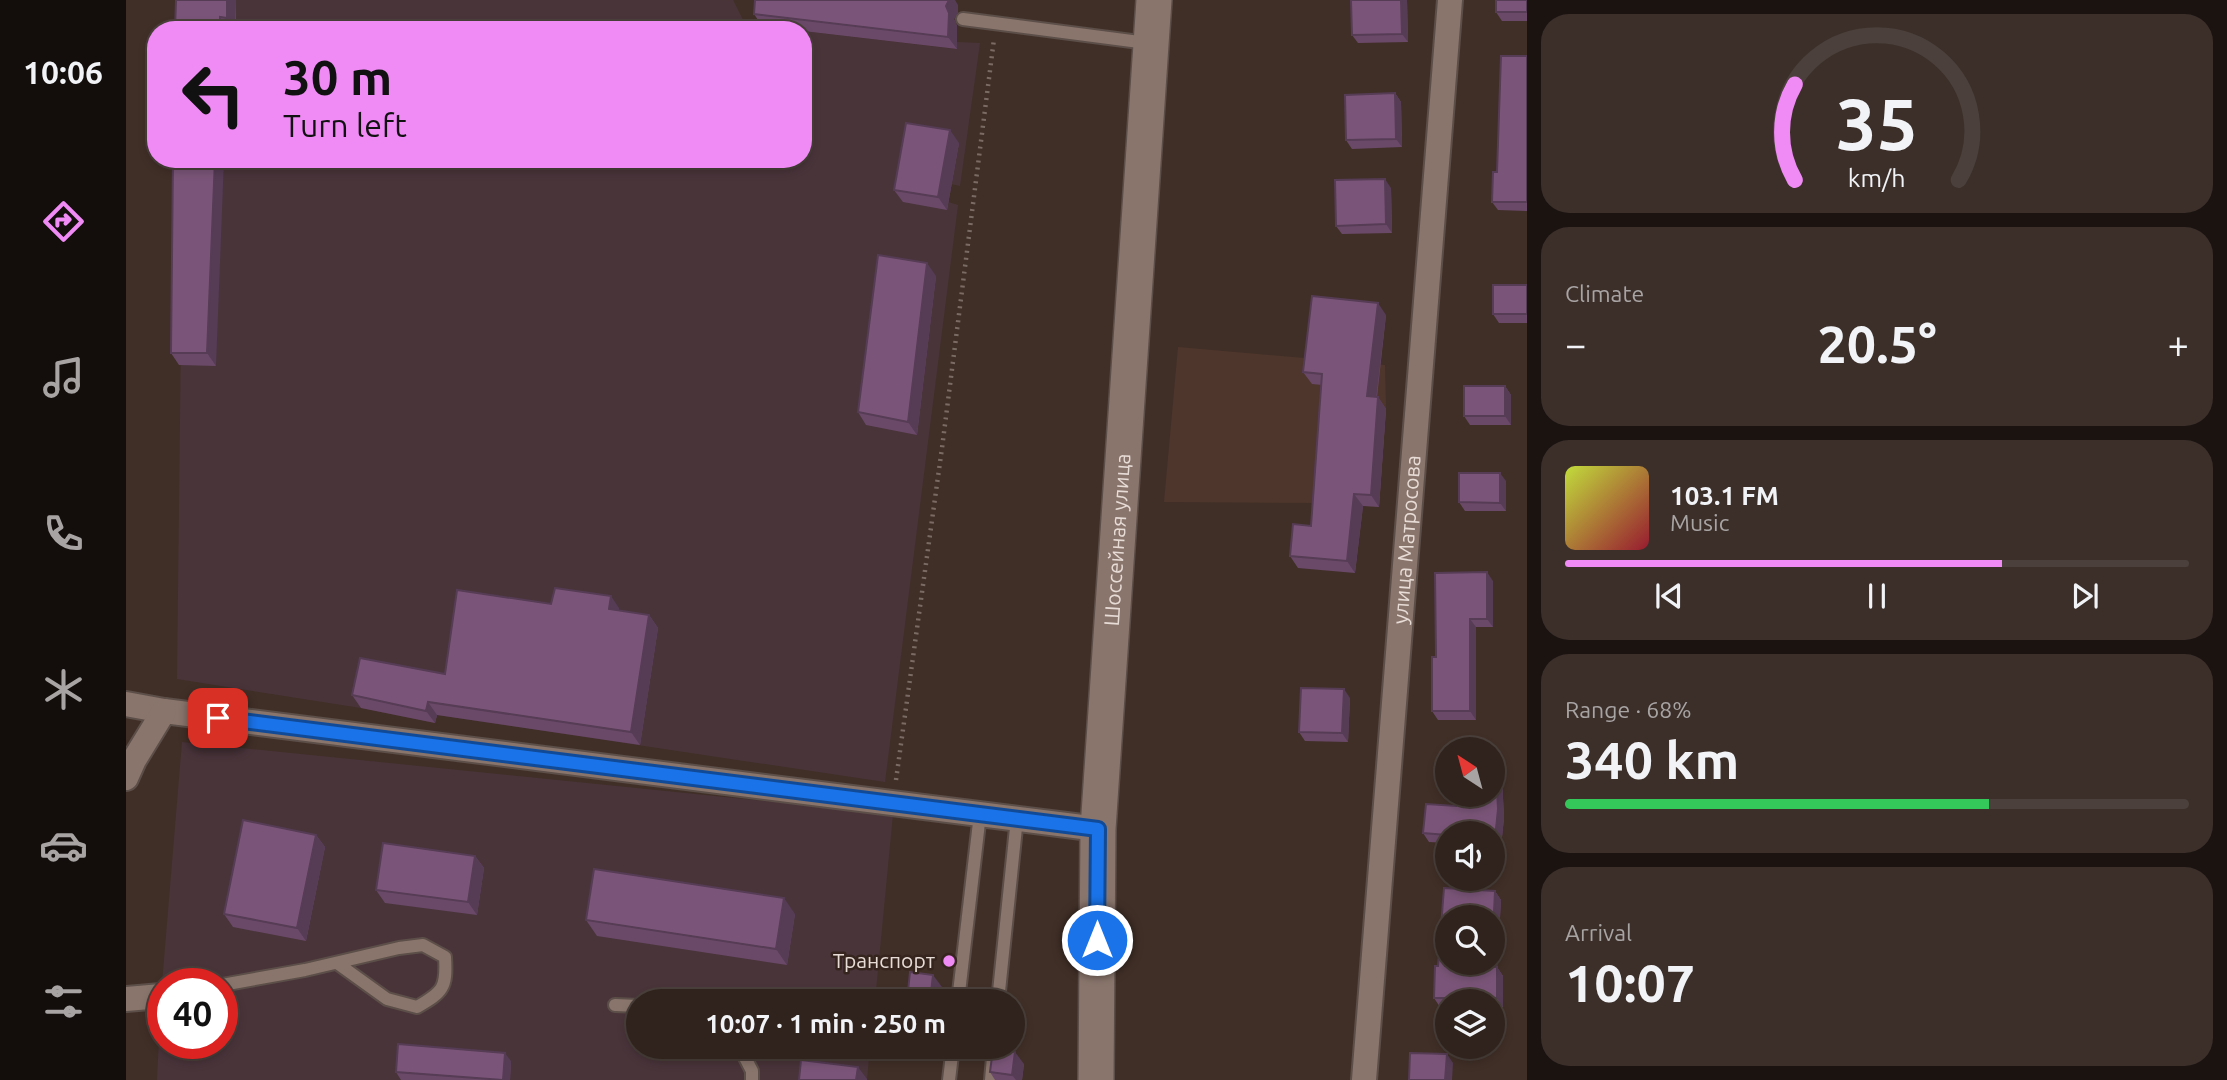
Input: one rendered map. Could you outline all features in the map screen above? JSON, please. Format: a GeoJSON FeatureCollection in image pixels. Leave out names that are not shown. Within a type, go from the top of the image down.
{"type":"FeatureCollection","features":[{"type":"Feature","properties":{"kind":"street","name":"Шоссейная улица"},"geometry":{"type":"LineString","coordinates":[[1096,1080],[1098,829],[1154,0]]}},
{"type":"Feature","properties":{"kind":"street","name":"улица Матросова"},"geometry":{"type":"LineString","coordinates":[[1364,1080],[1450,0]]}},
{"type":"Feature","properties":{"kind":"street"},"geometry":{"type":"LineString","coordinates":[[126,704],[1098,829]]}},
{"type":"Feature","properties":{"kind":"street"},"geometry":{"type":"LineString","coordinates":[[126,778],[164,711]]}},
{"type":"Feature","properties":{"kind":"street"},"geometry":{"type":"LineString","coordinates":[[126,999],[147,997]]}},
{"type":"Feature","properties":{"kind":"lane"},"geometry":{"type":"LineString","coordinates":[[963,19],[1151,44]]}},
{"type":"Feature","properties":{"kind":"lane"},"geometry":{"type":"LineString","coordinates":[[959,989],[980,814]]}},
{"type":"Feature","properties":{"kind":"lane"},"geometry":{"type":"LineString","coordinates":[[999,989],[1017,818]]}},
{"type":"Feature","properties":{"kind":"lane"},"geometry":{"type":"LineString","coordinates":[[238,982],[337,963],[399,947],[423,945],[445,957],[446,976],[438,995],[417,1007],[387,999],[337,963]]}},
{"type":"Feature","properties":{"kind":"lane"},"geometry":{"type":"LineString","coordinates":[[615,1004],[626,1005]]}},
{"type":"Feature","properties":{"kind":"lane"},"geometry":{"type":"LineString","coordinates":[[746,1059],[752,1071],[752,1080]]}},
{"type":"Feature","properties":{"kind":"lane"},"geometry":{"type":"LineString","coordinates":[[949,1080],[951,1059]]}},
{"type":"Feature","properties":{"kind":"lane"},"geometry":{"type":"LineString","coordinates":[[990,1080],[992,1059]]}},
{"type":"Feature","properties":{"kind":"path"},"geometry":{"type":"LineString","coordinates":[[895,787],[943,448],[996,23]]}},
{"type":"Feature","properties":{"kind":"shaded area"},"geometry":{"type":"Polygon","coordinates":[[[186,0],[733,0],[744,21],[186,21],[186,0]]]}},
{"type":"Feature","properties":{"kind":"shaded area"},"geometry":{"type":"Polygon","coordinates":[[[812,32],[956,49],[957,42],[980,43],[960,186],[951,184],[948,202],[958,205],[885,782],[437,715],[435,723],[361,708],[177,679],[183,168],[812,168],[812,32]]]}},
{"type":"Feature","properties":{"kind":"shaded area"},"geometry":{"type":"Polygon","coordinates":[[[1178,347],[1385,365],[1386,409],[1379,507],[1322,503],[1164,502],[1178,347]]]}},
{"type":"Feature","properties":{"kind":"shaded area"},"geometry":{"type":"Polygon","coordinates":[[[182,742],[893,814],[876,989],[626,989],[626,1059],[869,1059],[867,1080],[157,1080],[158,1059],[238,1059],[238,968],[163,968],[182,742]]]}},
{"type":"Feature","properties":{"kind":"building"},"geometry":{"type":"Polygon","coordinates":[[[176,0],[227,0],[227,18],[220,17],[220,21],[175,21],[176,0]]]}},
{"type":"Feature","properties":{"kind":"building"},"geometry":{"type":"Polygon","coordinates":[[[755,0],[949,0],[946,6],[949,13],[948,37],[754,14],[755,0]]]}},
{"type":"Feature","properties":{"kind":"building"},"geometry":{"type":"Polygon","coordinates":[[[1351,0],[1401,0],[1402,34],[1352,35],[1351,0]]]}},
{"type":"Feature","properties":{"kind":"building"},"geometry":{"type":"Polygon","coordinates":[[[1496,0],[1527,0],[1527,12],[1496,12],[1496,0]]]}},
{"type":"Feature","properties":{"kind":"building"},"geometry":{"type":"Polygon","coordinates":[[[1501,56],[1527,56],[1527,202],[1492,202],[1493,172],[1497,172],[1501,56]]]}},
{"type":"Feature","properties":{"kind":"building"},"geometry":{"type":"Polygon","coordinates":[[[1395,93],[1396,139],[1346,140],[1345,95],[1395,93]]]}},
{"type":"Feature","properties":{"kind":"building"},"geometry":{"type":"Polygon","coordinates":[[[906,123],[950,130],[938,197],[894,190],[906,123]]]}},
{"type":"Feature","properties":{"kind":"building"},"geometry":{"type":"Polygon","coordinates":[[[173,168],[215,168],[207,353],[171,353],[173,168]]]}},
{"type":"Feature","properties":{"kind":"building"},"geometry":{"type":"Polygon","coordinates":[[[1385,179],[1386,224],[1336,226],[1335,180],[1385,179]]]}},
{"type":"Feature","properties":{"kind":"building"},"geometry":{"type":"Polygon","coordinates":[[[878,255],[927,263],[908,422],[858,412],[878,255]]]}},
{"type":"Feature","properties":{"kind":"building"},"geometry":{"type":"Polygon","coordinates":[[[1493,285],[1527,285],[1527,314],[1493,314],[1493,285]]]}},
{"type":"Feature","properties":{"kind":"building"},"geometry":{"type":"Polygon","coordinates":[[[1312,296],[1378,303],[1367,396],[1378,397],[1371,495],[1354,494],[1347,561],[1290,556],[1293,524],[1311,526],[1322,374],[1303,372],[1312,296]]]}},
{"type":"Feature","properties":{"kind":"building"},"geometry":{"type":"Polygon","coordinates":[[[1464,386],[1505,386],[1505,416],[1464,416],[1464,386]]]}},
{"type":"Feature","properties":{"kind":"building"},"geometry":{"type":"Polygon","coordinates":[[[1459,473],[1500,473],[1500,503],[1459,502],[1459,473]]]}},
{"type":"Feature","properties":{"kind":"building"},"geometry":{"type":"Polygon","coordinates":[[[1487,572],[1487,619],[1470,619],[1470,711],[1432,711],[1432,657],[1436,657],[1435,573],[1487,572]]]}},
{"type":"Feature","properties":{"kind":"building"},"geometry":{"type":"Polygon","coordinates":[[[555,588],[611,596],[609,609],[649,615],[631,732],[428,702],[426,711],[352,695],[360,658],[445,674],[457,590],[551,604],[555,588]]]}},
{"type":"Feature","properties":{"kind":"building"},"geometry":{"type":"Polygon","coordinates":[[[1301,688],[1344,689],[1342,733],[1299,732],[1301,688]]]}},
{"type":"Feature","properties":{"kind":"building"},"geometry":{"type":"Polygon","coordinates":[[[1426,804],[1435,805],[1435,807],[1498,807],[1497,821],[1435,821],[1435,834],[1423,833],[1426,804]]]}},
{"type":"Feature","properties":{"kind":"building"},"geometry":{"type":"Polygon","coordinates":[[[243,820],[316,835],[297,928],[224,914],[243,820]]]}},
{"type":"Feature","properties":{"kind":"building"},"geometry":{"type":"Polygon","coordinates":[[[383,843],[475,856],[468,902],[376,890],[383,843]]]}},
{"type":"Feature","properties":{"kind":"building"},"geometry":{"type":"Polygon","coordinates":[[[594,869],[784,898],[776,949],[586,920],[594,869]]]}},
{"type":"Feature","properties":{"kind":"building"},"geometry":{"type":"Polygon","coordinates":[[[1444,891],[1495,891],[1494,905],[1443,905],[1444,891]]]}},
{"type":"Feature","properties":{"kind":"building"},"geometry":{"type":"Polygon","coordinates":[[[1435,966],[1435,975],[1497,975],[1497,989],[1435,989],[1434,998],[1435,966]]]}},
{"type":"Feature","properties":{"kind":"building"},"geometry":{"type":"Polygon","coordinates":[[[910,972],[933,975],[931,989],[908,989],[910,972]]]}},
{"type":"Feature","properties":{"kind":"building"},"geometry":{"type":"Polygon","coordinates":[[[398,1044],[505,1053],[503,1080],[396,1072],[398,1044]]]}},
{"type":"Feature","properties":{"kind":"building"},"geometry":{"type":"Polygon","coordinates":[[[1410,1053],[1435,1054],[1435,1059],[1447,1059],[1445,1080],[1409,1080],[1410,1053]]]}},
{"type":"Feature","properties":{"kind":"building"},"geometry":{"type":"Polygon","coordinates":[[[992,1059],[1014,1059],[1012,1075],[990,1072],[992,1059]]]}},
{"type":"Feature","properties":{"kind":"building"},"geometry":{"type":"Polygon","coordinates":[[[801,1060],[858,1067],[856,1080],[799,1080],[801,1060]]]}},
{"type":"Feature","properties":{"kind":"place","name":"Транспорт"},"geometry":{"type":"Point","coordinates":[949,961]}},
{"type":"Feature","properties":{"kind":"route"},"geometry":{"type":"LineString","coordinates":[[218,718],[1098,829],[1097,940]]}}]}
